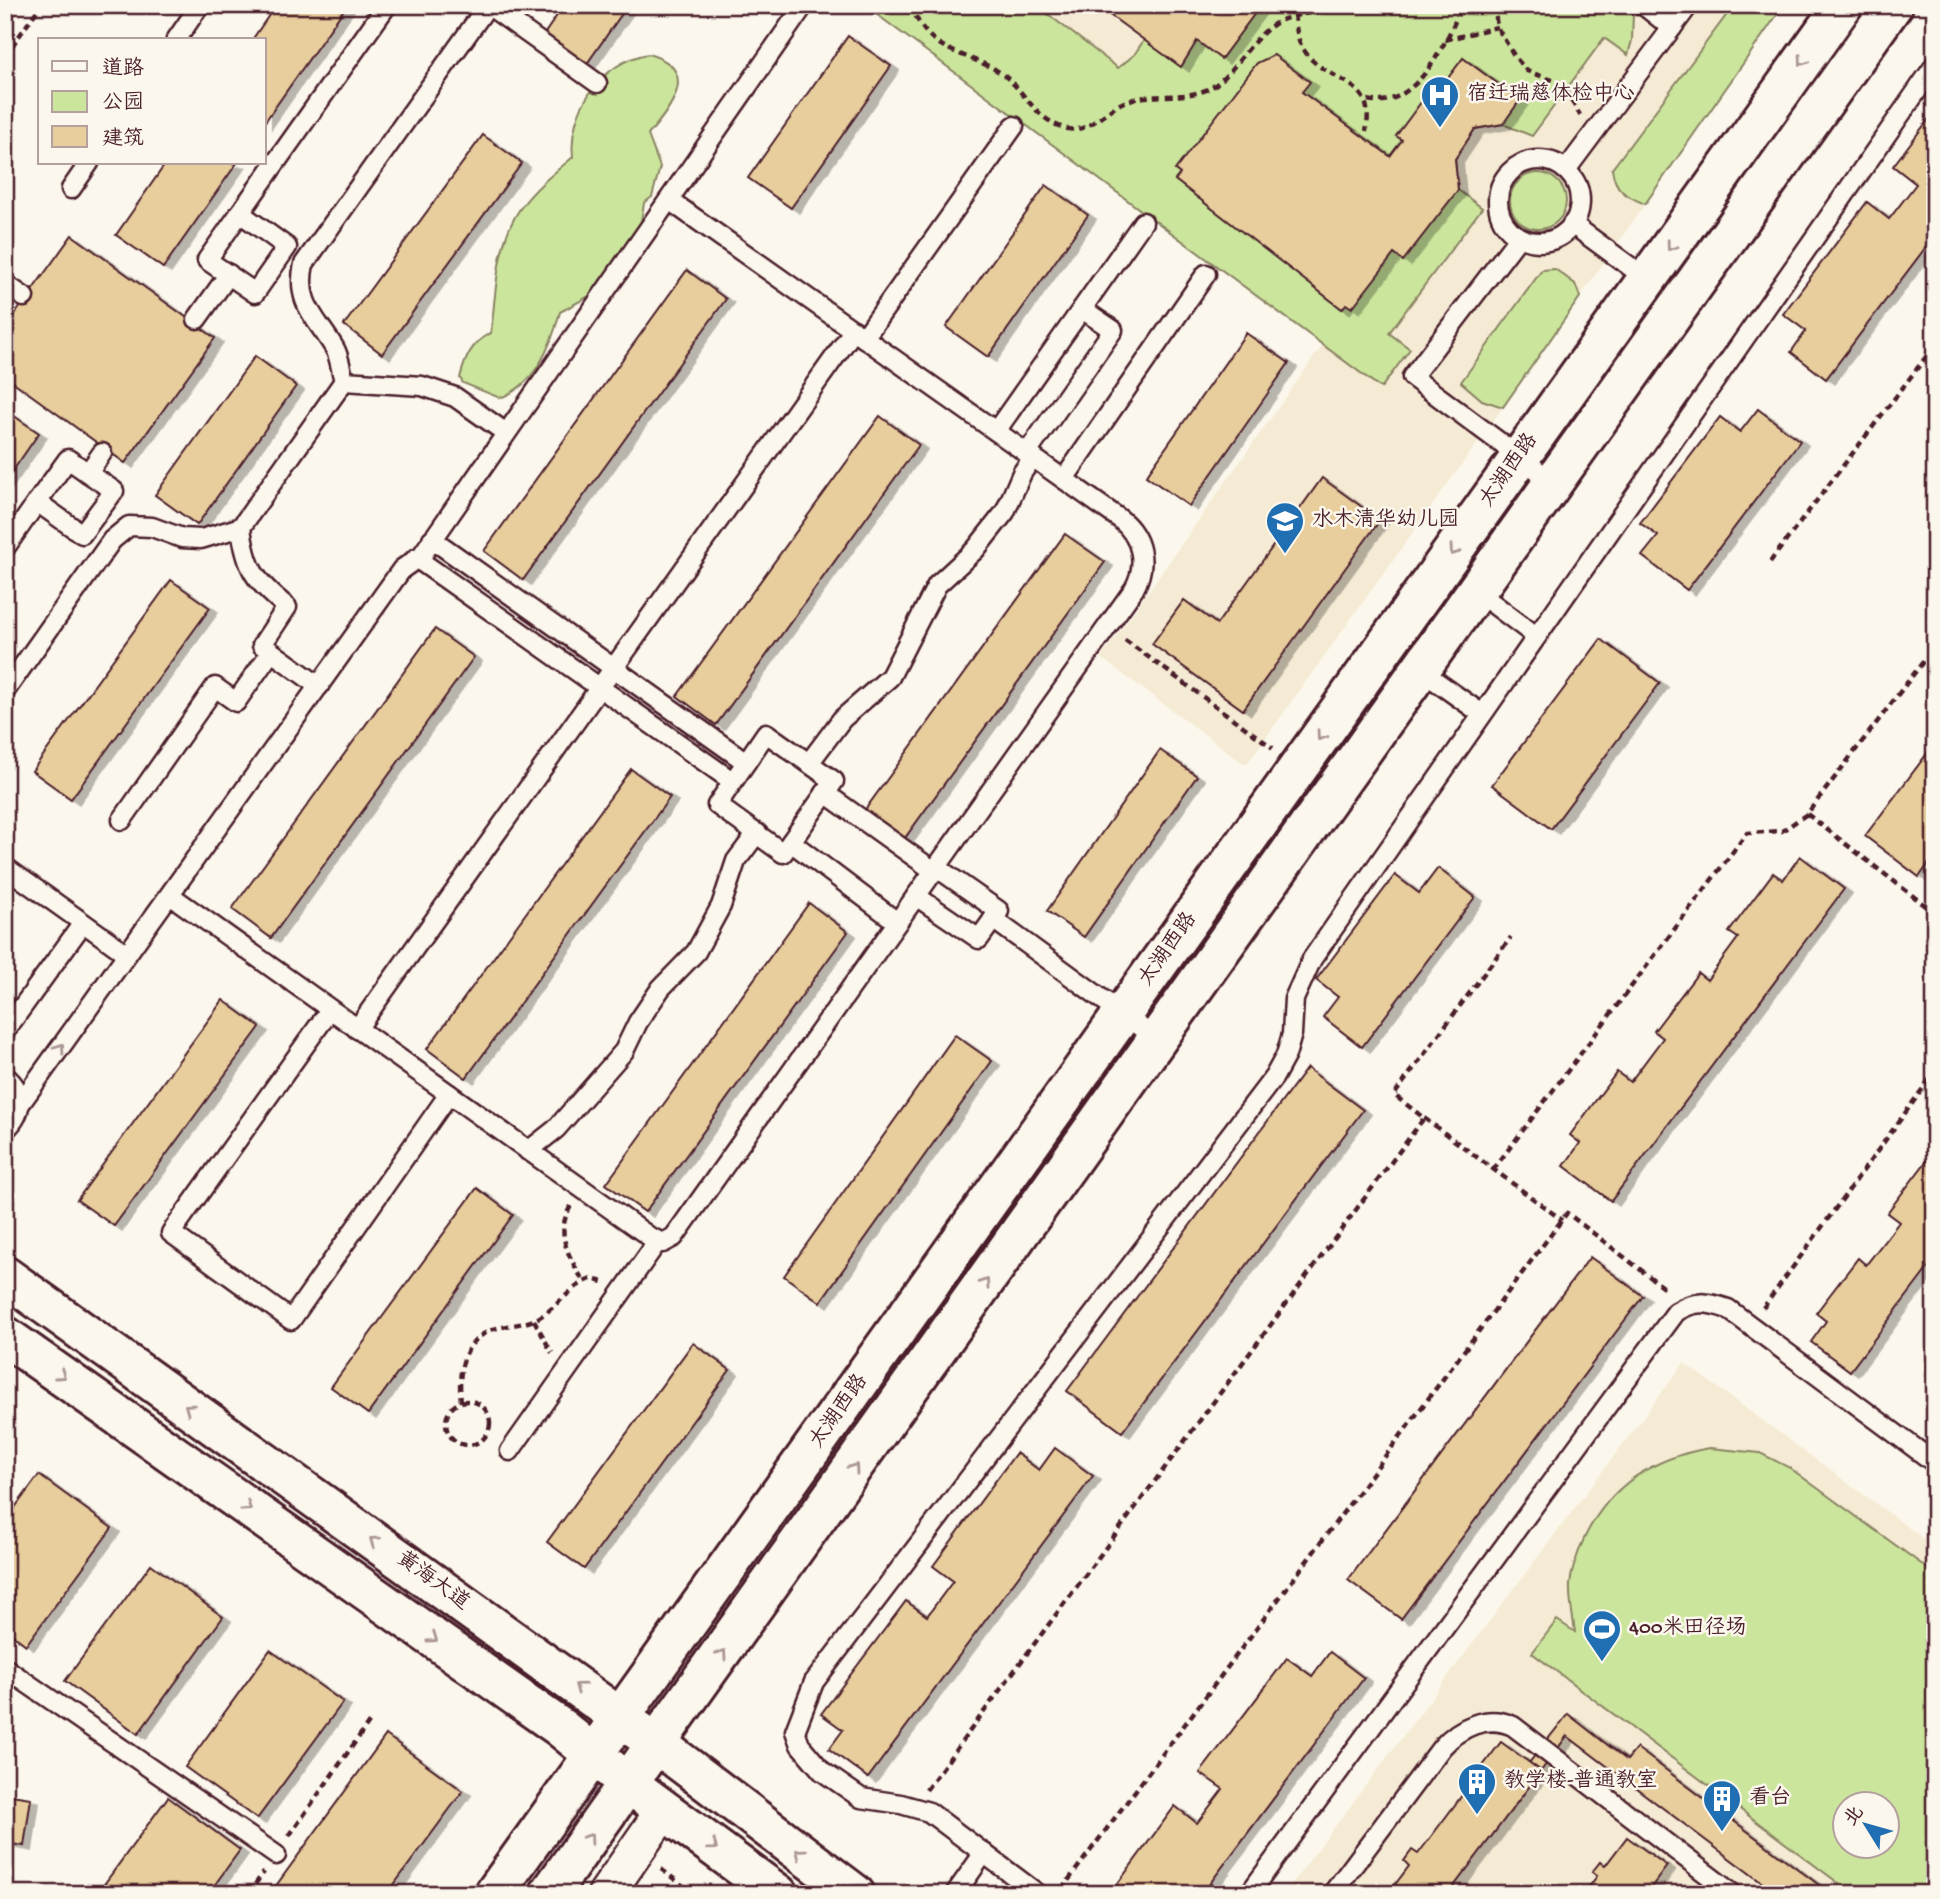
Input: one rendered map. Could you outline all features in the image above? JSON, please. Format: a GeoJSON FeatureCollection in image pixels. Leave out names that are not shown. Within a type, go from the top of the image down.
{"type":"FeatureCollection","features":[{"type":"Feature","properties":{"kind":"street","name":"太湖西路"},"geometry":{"type":"LineString","coordinates":[[494,1894],[593,1755],[622,1719],[1843,5]]}},
{"type":"Feature","properties":{"kind":"street","name":"太湖西路"},"geometry":{"type":"LineString","coordinates":[[549,1894],[1893,5]]}},
{"type":"Feature","properties":{"kind":"street","name":"黄海大道"},"geometry":{"type":"LineString","coordinates":[[5,1276],[657,1744],[855,1894]]}},
{"type":"Feature","properties":{"kind":"street"},"geometry":{"type":"LineString","coordinates":[[5,1336],[561,1728],[629,1784],[778,1894]]}},
{"type":"Feature","properties":{"kind":"street"},"geometry":{"type":"LineString","coordinates":[[606,1894],[664,1810]]}},
{"type":"Feature","properties":{"kind":"lane"},"geometry":{"type":"LineString","coordinates":[[177,38],[201,5]]}},
{"type":"Feature","properties":{"kind":"lane"},"geometry":{"type":"LineString","coordinates":[[240,214],[288,247],[255,293],[207,260],[387,5]]}},
{"type":"Feature","properties":{"kind":"lane"},"geometry":{"type":"LineString","coordinates":[[5,691],[112,540],[129,526],[152,527],[183,538],[201,539],[241,527],[344,381],[337,352],[304,302],[300,283],[304,264],[488,5],[597,83]]}},
{"type":"Feature","properties":{"kind":"lane"},"geometry":{"type":"LineString","coordinates":[[5,1130],[13,1123],[20,1104],[402,569],[416,558],[432,539],[804,5]]}},
{"type":"Feature","properties":{"kind":"lane"},"geometry":{"type":"LineString","coordinates":[[1643,5],[1672,28]]}},
{"type":"Feature","properties":{"kind":"lane"},"geometry":{"type":"LineString","coordinates":[[1566,170],[1689,5]]}},
{"type":"Feature","properties":{"kind":"lane"},"geometry":{"type":"LineString","coordinates":[[1038,1894],[929,1812],[861,1798],[822,1771],[800,1745],[795,1731],[814,1682],[1274,1077],[1286,1055],[1292,1034],[1294,999],[1312,959],[1935,65]]}},
{"type":"Feature","properties":{"kind":"lane"},"geometry":{"type":"LineString","coordinates":[[357,1029],[613,668],[1014,126]]}},
{"type":"Feature","properties":{"kind":"lane"},"geometry":{"type":"LineString","coordinates":[[1541,160],[1566,170],[1580,192],[1580,205],[1572,224],[1559,237],[1546,242],[1533,242],[1519,237],[1502,217],[1498,204],[1506,177],[1528,161],[1541,160]]}},
{"type":"Feature","properties":{"kind":"lane"},"geometry":{"type":"LineString","coordinates":[[71,189],[88,164]]}},
{"type":"Feature","properties":{"kind":"lane"},"geometry":{"type":"LineString","coordinates":[[170,895],[584,1191],[658,1241],[663,1243],[674,1237],[1107,627],[1142,575],[1143,558],[1130,527],[669,200]]}},
{"type":"Feature","properties":{"kind":"lane"},"geometry":{"type":"LineString","coordinates":[[996,431],[1143,222]]}},
{"type":"Feature","properties":{"kind":"lane"},"geometry":{"type":"LineString","coordinates":[[1572,224],[1647,279]]}},
{"type":"Feature","properties":{"kind":"lane"},"geometry":{"type":"LineString","coordinates":[[1519,237],[1412,377],[1553,482]]}},
{"type":"Feature","properties":{"kind":"lane"},"geometry":{"type":"LineString","coordinates":[[274,266],[300,283]]}},
{"type":"Feature","properties":{"kind":"lane"},"geometry":{"type":"LineString","coordinates":[[197,319],[229,274]]}},
{"type":"Feature","properties":{"kind":"lane"},"geometry":{"type":"LineString","coordinates":[[1064,479],[1206,274]]}},
{"type":"Feature","properties":{"kind":"lane"},"geometry":{"type":"LineString","coordinates":[[5,284],[24,297]]}},
{"type":"Feature","properties":{"kind":"lane"},"geometry":{"type":"LineString","coordinates":[[809,763],[842,719],[890,677],[937,584],[975,550],[1005,512],[1030,455],[1113,330],[1082,309]]}},
{"type":"Feature","properties":{"kind":"lane"},"geometry":{"type":"LineString","coordinates":[[344,381],[422,386],[456,397],[506,433]]}},
{"type":"Feature","properties":{"kind":"lane"},"geometry":{"type":"LineString","coordinates":[[88,473],[102,453]]}},
{"type":"Feature","properties":{"kind":"lane"},"geometry":{"type":"LineString","coordinates":[[5,548],[37,502],[68,458],[114,491],[82,534],[37,502]]}},
{"type":"Feature","properties":{"kind":"lane"},"geometry":{"type":"LineString","coordinates":[[97,514],[121,532]]}},
{"type":"Feature","properties":{"kind":"lane"},"geometry":{"type":"LineString","coordinates":[[241,527],[251,572],[263,588],[287,607],[262,645],[319,686]]}},
{"type":"Feature","properties":{"kind":"lane"},"geometry":{"type":"LineString","coordinates":[[432,539],[746,762]]}},
{"type":"Feature","properties":{"kind":"lane"},"geometry":{"type":"LineString","coordinates":[[416,558],[732,781]]}},
{"type":"Feature","properties":{"kind":"lane"},"geometry":{"type":"LineString","coordinates":[[1476,592],[1536,636]]}},
{"type":"Feature","properties":{"kind":"lane"},"geometry":{"type":"LineString","coordinates":[[122,820],[215,687],[236,702],[271,652]]}},
{"type":"Feature","properties":{"kind":"lane"},"geometry":{"type":"LineString","coordinates":[[1420,670],[1482,714]]}},
{"type":"Feature","properties":{"kind":"lane"},"geometry":{"type":"LineString","coordinates":[[766,733],[809,763],[834,781],[783,853],[717,805],[766,733]]}},
{"type":"Feature","properties":{"kind":"lane"},"geometry":{"type":"LineString","coordinates":[[825,793],[999,911],[979,939],[916,896]]}},
{"type":"Feature","properties":{"kind":"lane"},"geometry":{"type":"LineString","coordinates":[[527,1151],[556,1129],[624,1051],[661,988],[696,952],[721,906],[736,861],[757,833]]}},
{"type":"Feature","properties":{"kind":"lane"},"geometry":{"type":"LineString","coordinates":[[791,842],[897,922]]}},
{"type":"Feature","properties":{"kind":"lane"},"geometry":{"type":"LineString","coordinates":[[5,867],[127,954]]}},
{"type":"Feature","properties":{"kind":"lane"},"geometry":{"type":"LineString","coordinates":[[993,919],[1158,1040]]}},
{"type":"Feature","properties":{"kind":"lane"},"geometry":{"type":"LineString","coordinates":[[5,1031],[83,923]]}},
{"type":"Feature","properties":{"kind":"lane"},"geometry":{"type":"LineString","coordinates":[[330,1010],[171,1233],[291,1320],[449,1094]]}},
{"type":"Feature","properties":{"kind":"lane"},"geometry":{"type":"LineString","coordinates":[[5,1076],[14,1085],[20,1104]]}},
{"type":"Feature","properties":{"kind":"lane"},"geometry":{"type":"LineString","coordinates":[[510,1451],[658,1241]]}},
{"type":"Feature","properties":{"kind":"lane"},"geometry":{"type":"LineString","coordinates":[[1249,1894],[1663,1326],[1687,1305],[1708,1302],[1728,1310],[1935,1463]]}},
{"type":"Feature","properties":{"kind":"lane"},"geometry":{"type":"LineString","coordinates":[[5,1668],[276,1856]]}},
{"type":"Feature","properties":{"kind":"lane"},"geometry":{"type":"LineString","coordinates":[[1332,1894],[1441,1747],[1451,1737],[1486,1721],[1513,1726],[1733,1894]]}},
{"type":"Feature","properties":{"kind":"lane"},"geometry":{"type":"LineString","coordinates":[[955,1894],[984,1853]]}},
{"type":"Feature","properties":{"kind":"path"},"geometry":{"type":"LineString","coordinates":[[5,56],[41,5]]}},
{"type":"Feature","properties":{"kind":"path"},"geometry":{"type":"LineString","coordinates":[[911,5],[934,40],[953,54],[998,71],[1012,82],[1027,103],[1067,130],[1088,126],[1123,102],[1142,96],[1167,98],[1213,87],[1254,42],[1275,24],[1294,15],[1324,12],[1337,5]]}},
{"type":"Feature","properties":{"kind":"path"},"geometry":{"type":"LineString","coordinates":[[1294,15],[1301,47],[1312,60],[1367,100],[1383,104],[1398,99],[1413,86],[1444,40],[1462,5]]}},
{"type":"Feature","properties":{"kind":"path"},"geometry":{"type":"LineString","coordinates":[[1494,5],[1497,27],[1515,57],[1527,71],[1561,83],[1576,103],[1588,139]]}},
{"type":"Feature","properties":{"kind":"path"},"geometry":{"type":"LineString","coordinates":[[1444,40],[1497,27]]}},
{"type":"Feature","properties":{"kind":"path"},"geometry":{"type":"LineString","coordinates":[[1366,131],[1371,112],[1367,100]]}},
{"type":"Feature","properties":{"kind":"path"},"geometry":{"type":"LineString","coordinates":[[1770,562],[1935,345]]}},
{"type":"Feature","properties":{"kind":"path"},"geometry":{"type":"LineString","coordinates":[[1107,627],[1299,767]]}},
{"type":"Feature","properties":{"kind":"path"},"geometry":{"type":"LineString","coordinates":[[1493,1170],[1747,833],[1782,831],[1807,814],[1935,646]]}},
{"type":"Feature","properties":{"kind":"path"},"geometry":{"type":"LineString","coordinates":[[1807,814],[1935,913]]}},
{"type":"Feature","properties":{"kind":"path"},"geometry":{"type":"LineString","coordinates":[[1511,937],[1394,1095],[1562,1220]]}},
{"type":"Feature","properties":{"kind":"path"},"geometry":{"type":"LineString","coordinates":[[1750,1325],[1935,1072]]}},
{"type":"Feature","properties":{"kind":"path"},"geometry":{"type":"LineString","coordinates":[[913,1807],[1424,1118]]}},
{"type":"Feature","properties":{"kind":"path"},"geometry":{"type":"LineString","coordinates":[[584,1191],[566,1214],[562,1228],[564,1243],[584,1282]]}},
{"type":"Feature","properties":{"kind":"path"},"geometry":{"type":"LineString","coordinates":[[1058,1894],[1567,1213],[1687,1305]]}},
{"type":"Feature","properties":{"kind":"path"},"geometry":{"type":"LineString","coordinates":[[461,1402],[481,1404],[489,1415],[487,1436],[475,1445],[460,1445],[453,1440],[446,1427],[449,1412],[461,1402],[462,1364],[467,1349],[477,1338],[493,1329],[534,1320],[591,1279],[626,1286]]}},
{"type":"Feature","properties":{"kind":"path"},"geometry":{"type":"LineString","coordinates":[[534,1320],[564,1375]]}},
{"type":"Feature","properties":{"kind":"path"},"geometry":{"type":"LineString","coordinates":[[248,1894],[370,1721]]}},
{"type":"Feature","properties":{"kind":"shaded area"},"geometry":{"type":"Polygon","coordinates":[[[864,5],[1784,5],[1503,407],[1246,765],[1101,658],[1322,346],[864,5]]]}},
{"type":"Feature","properties":{"kind":"shaded area"},"geometry":{"type":"Polygon","coordinates":[[[1684,1363],[1935,1547],[1935,1894],[1284,1894],[1684,1363]]]}},
{"type":"Feature","properties":{"kind":"green space"},"geometry":{"type":"Polygon","coordinates":[[[864,5],[1036,5],[1118,68],[1134,55],[1167,5],[1621,5],[1633,14],[1632,40],[1628,55],[1604,38],[1532,136],[1503,124],[1475,129],[1455,159],[1458,190],[1482,208],[1389,333],[1410,349],[1381,388],[864,5]]]}},
{"type":"Feature","properties":{"kind":"green space"},"geometry":{"type":"Polygon","coordinates":[[[1734,5],[1784,5],[1645,204],[1632,198],[1619,188],[1612,169],[1734,5]]]}},
{"type":"Feature","properties":{"kind":"green space"},"geometry":{"type":"Polygon","coordinates":[[[648,54],[674,69],[678,79],[672,101],[648,135],[660,167],[652,197],[644,203],[641,222],[610,273],[593,294],[560,312],[547,351],[523,384],[500,398],[463,383],[460,378],[470,351],[491,333],[502,251],[513,220],[533,192],[573,157],[576,123],[591,91],[616,67],[648,54]]]}},
{"type":"Feature","properties":{"kind":"green space"},"geometry":{"type":"Polygon","coordinates":[[[1533,173],[1543,173],[1558,181],[1564,190],[1564,212],[1558,221],[1543,229],[1533,229],[1515,217],[1510,206],[1510,196],[1522,178],[1533,173]]]}},
{"type":"Feature","properties":{"kind":"green space"},"geometry":{"type":"Polygon","coordinates":[[[1555,269],[1575,284],[1580,297],[1503,407],[1482,400],[1461,382],[1542,270],[1555,269]]]}},
{"type":"Feature","properties":{"kind":"green space"},"geometry":{"type":"Polygon","coordinates":[[[1710,1448],[1760,1453],[1790,1468],[1935,1574],[1935,1894],[1853,1894],[1532,1653],[1557,1620],[1575,1632],[1570,1596],[1571,1575],[1580,1548],[1602,1509],[1631,1480],[1648,1468],[1710,1448]]]}},
{"type":"Feature","properties":{"kind":"building"},"geometry":{"type":"Polygon","coordinates":[[[276,5],[347,5],[266,120],[266,38],[253,38],[276,5]]]}},
{"type":"Feature","properties":{"kind":"building"},"geometry":{"type":"Polygon","coordinates":[[[564,5],[628,5],[586,65],[543,36],[564,5]]]}},
{"type":"Feature","properties":{"kind":"building"},"geometry":{"type":"Polygon","coordinates":[[[1096,5],[1261,5],[1221,59],[1197,41],[1181,67],[1096,5]]]}},
{"type":"Feature","properties":{"kind":"building"},"geometry":{"type":"Polygon","coordinates":[[[848,36],[891,66],[791,208],[748,178],[848,36]]]}},
{"type":"Feature","properties":{"kind":"building"},"geometry":{"type":"Polygon","coordinates":[[[1274,55],[1310,82],[1302,92],[1390,156],[1402,140],[1396,136],[1436,82],[1442,86],[1463,58],[1520,100],[1503,124],[1475,129],[1455,159],[1458,190],[1403,261],[1394,254],[1352,308],[1346,304],[1342,309],[1175,180],[1180,174],[1175,170],[1257,63],[1274,55]]]}},
{"type":"Feature","properties":{"kind":"building"},"geometry":{"type":"Polygon","coordinates":[[[1935,111],[1935,235],[1826,379],[1791,352],[1806,331],[1783,314],[1867,202],[1889,219],[1916,184],[1893,166],[1935,111]]]}},
{"type":"Feature","properties":{"kind":"building"},"geometry":{"type":"Polygon","coordinates":[[[483,135],[522,163],[382,354],[344,325],[483,135]]]}},
{"type":"Feature","properties":{"kind":"building"},"geometry":{"type":"Polygon","coordinates":[[[165,164],[236,164],[163,268],[116,235],[165,164]]]}},
{"type":"Feature","properties":{"kind":"building"},"geometry":{"type":"Polygon","coordinates":[[[1046,185],[1088,215],[988,357],[946,327],[1046,185]]]}},
{"type":"Feature","properties":{"kind":"building"},"geometry":{"type":"Polygon","coordinates":[[[72,235],[215,338],[125,463],[5,376],[5,328],[72,235]]]}},
{"type":"Feature","properties":{"kind":"building"},"geometry":{"type":"Polygon","coordinates":[[[687,270],[726,299],[523,580],[484,551],[687,270]]]}},
{"type":"Feature","properties":{"kind":"building"},"geometry":{"type":"Polygon","coordinates":[[[1246,333],[1289,363],[1189,506],[1146,476],[1246,333]]]}},
{"type":"Feature","properties":{"kind":"building"},"geometry":{"type":"Polygon","coordinates":[[[255,356],[296,386],[197,525],[155,495],[255,356]]]}},
{"type":"Feature","properties":{"kind":"building"},"geometry":{"type":"Polygon","coordinates":[[[1758,409],[1800,441],[1687,590],[1642,556],[1658,536],[1640,523],[1720,417],[1740,432],[1758,409]]]}},
{"type":"Feature","properties":{"kind":"building"},"geometry":{"type":"Polygon","coordinates":[[[5,410],[39,433],[5,482],[5,410]]]}},
{"type":"Feature","properties":{"kind":"building"},"geometry":{"type":"Polygon","coordinates":[[[880,416],[919,445],[716,725],[677,696],[880,416]]]}},
{"type":"Feature","properties":{"kind":"building"},"geometry":{"type":"Polygon","coordinates":[[[1322,478],[1380,520],[1243,710],[1152,644],[1184,600],[1217,624],[1322,478]]]}},
{"type":"Feature","properties":{"kind":"building"},"geometry":{"type":"Polygon","coordinates":[[[1065,534],[1105,562],[902,842],[862,814],[1065,534]]]}},
{"type":"Feature","properties":{"kind":"building"},"geometry":{"type":"Polygon","coordinates":[[[171,580],[210,608],[71,799],[32,771],[171,580]]]}},
{"type":"Feature","properties":{"kind":"building"},"geometry":{"type":"Polygon","coordinates":[[[435,629],[474,657],[271,938],[232,909],[435,629]]]}},
{"type":"Feature","properties":{"kind":"building"},"geometry":{"type":"Polygon","coordinates":[[[1601,639],[1660,683],[1551,829],[1492,785],[1601,639]]]}},
{"type":"Feature","properties":{"kind":"building"},"geometry":{"type":"Polygon","coordinates":[[[1935,743],[1935,855],[1919,877],[1865,836],[1935,743]]]}},
{"type":"Feature","properties":{"kind":"building"},"geometry":{"type":"Polygon","coordinates":[[[1160,750],[1197,776],[1084,937],[1047,911],[1160,750]]]}},
{"type":"Feature","properties":{"kind":"building"},"geometry":{"type":"Polygon","coordinates":[[[631,769],[670,797],[466,1078],[427,1049],[631,769]]]}},
{"type":"Feature","properties":{"kind":"building"},"geometry":{"type":"Polygon","coordinates":[[[1800,856],[1844,889],[1611,1201],[1564,1166],[1580,1143],[1570,1135],[1617,1072],[1630,1082],[1663,1038],[1654,1031],[1698,973],[1707,980],[1738,938],[1729,932],[1773,873],[1783,880],[1800,856]]]}},
{"type":"Feature","properties":{"kind":"building"},"geometry":{"type":"Polygon","coordinates":[[[1438,868],[1475,897],[1362,1047],[1323,1017],[1338,997],[1316,980],[1395,875],[1419,893],[1438,868]]]}},
{"type":"Feature","properties":{"kind":"building"},"geometry":{"type":"Polygon","coordinates":[[[809,903],[848,932],[645,1212],[606,1184],[809,903]]]}},
{"type":"Feature","properties":{"kind":"building"},"geometry":{"type":"Polygon","coordinates":[[[223,1000],[260,1027],[114,1226],[77,1200],[223,1000]]]}},
{"type":"Feature","properties":{"kind":"building"},"geometry":{"type":"Polygon","coordinates":[[[955,1035],[992,1061],[820,1302],[784,1276],[955,1035]]]}},
{"type":"Feature","properties":{"kind":"building"},"geometry":{"type":"Polygon","coordinates":[[[1307,1068],[1363,1110],[1122,1432],[1067,1391],[1307,1068]]]}},
{"type":"Feature","properties":{"kind":"building"},"geometry":{"type":"Polygon","coordinates":[[[1935,1150],[1935,1259],[1850,1371],[1811,1342],[1826,1321],[1816,1313],[1858,1258],[1866,1265],[1899,1222],[1887,1213],[1935,1150]]]}},
{"type":"Feature","properties":{"kind":"building"},"geometry":{"type":"Polygon","coordinates":[[[477,1188],[513,1215],[368,1414],[331,1387],[477,1188]]]}},
{"type":"Feature","properties":{"kind":"building"},"geometry":{"type":"Polygon","coordinates":[[[1590,1257],[1643,1296],[1401,1619],[1348,1580],[1590,1257]]]}},
{"type":"Feature","properties":{"kind":"building"},"geometry":{"type":"Polygon","coordinates":[[[693,1343],[730,1370],[584,1569],[547,1542],[693,1343]]]}},
{"type":"Feature","properties":{"kind":"building"},"geometry":{"type":"Polygon","coordinates":[[[1055,1448],[1093,1476],[868,1778],[829,1749],[843,1730],[821,1714],[906,1601],[927,1616],[953,1581],[933,1566],[1016,1453],[1039,1470],[1055,1448]]]}},
{"type":"Feature","properties":{"kind":"building"},"geometry":{"type":"Polygon","coordinates":[[[39,1475],[112,1528],[26,1645],[5,1629],[5,1521],[39,1475]]]}},
{"type":"Feature","properties":{"kind":"building"},"geometry":{"type":"Polygon","coordinates":[[[151,1564],[223,1617],[138,1734],[65,1681],[151,1564]]]}},
{"type":"Feature","properties":{"kind":"building"},"geometry":{"type":"Polygon","coordinates":[[[270,1650],[343,1702],[257,1819],[185,1767],[270,1650]]]}},
{"type":"Feature","properties":{"kind":"building"},"geometry":{"type":"Polygon","coordinates":[[[1330,1652],[1364,1678],[1202,1894],[1110,1894],[1175,1806],[1197,1823],[1223,1789],[1200,1773],[1287,1658],[1312,1676],[1330,1652]]]}},
{"type":"Feature","properties":{"kind":"building","name":"看台"},"geometry":{"type":"Polygon","coordinates":[[[1568,1714],[1627,1760],[1637,1748],[1831,1894],[1777,1894],[1567,1736],[1541,1771],[1529,1763],[1568,1714]]]}},
{"type":"Feature","properties":{"kind":"building"},"geometry":{"type":"Polygon","coordinates":[[[386,1735],[463,1791],[387,1894],[270,1894],[386,1735]]]}},
{"type":"Feature","properties":{"kind":"building","name":"教学楼-普通教室"},"geometry":{"type":"Polygon","coordinates":[[[1501,1742],[1541,1771],[1448,1894],[1388,1894],[1409,1866],[1404,1861],[1412,1850],[1418,1854],[1472,1782],[1466,1778],[1474,1768],[1479,1771],[1501,1742]]]}},
{"type":"Feature","properties":{"kind":"building"},"geometry":{"type":"Polygon","coordinates":[[[5,1794],[31,1798],[24,1846],[5,1843],[5,1794]]]}},
{"type":"Feature","properties":{"kind":"building"},"geometry":{"type":"Polygon","coordinates":[[[168,1797],[240,1850],[208,1894],[97,1894],[168,1797]]]}},
{"type":"Feature","properties":{"kind":"building","name":"教学楼-普通教室"},"geometry":{"type":"Polygon","coordinates":[[[1627,1837],[1667,1866],[1646,1894],[1584,1894],[1597,1876],[1592,1872],[1600,1862],[1605,1866],[1627,1837]]]}},
{"type":"Feature","properties":{"kind":"place","name":"宿迁瑞慈体检中心"},"geometry":{"type":"Point","coordinates":[1440,129]}},
{"type":"Feature","properties":{"kind":"place","name":"水木清华幼儿园"},"geometry":{"type":"Point","coordinates":[1285,555]}},
{"type":"Feature","properties":{"kind":"place","name":"400米田径场"},"geometry":{"type":"Point","coordinates":[1602,1663]}},
{"type":"Feature","properties":{"kind":"place","name":"教学楼-普通教室"},"geometry":{"type":"Point","coordinates":[1477,1816]}},
{"type":"Feature","properties":{"kind":"place","name":"看台"},"geometry":{"type":"Point","coordinates":[1722,1833]}}]}
